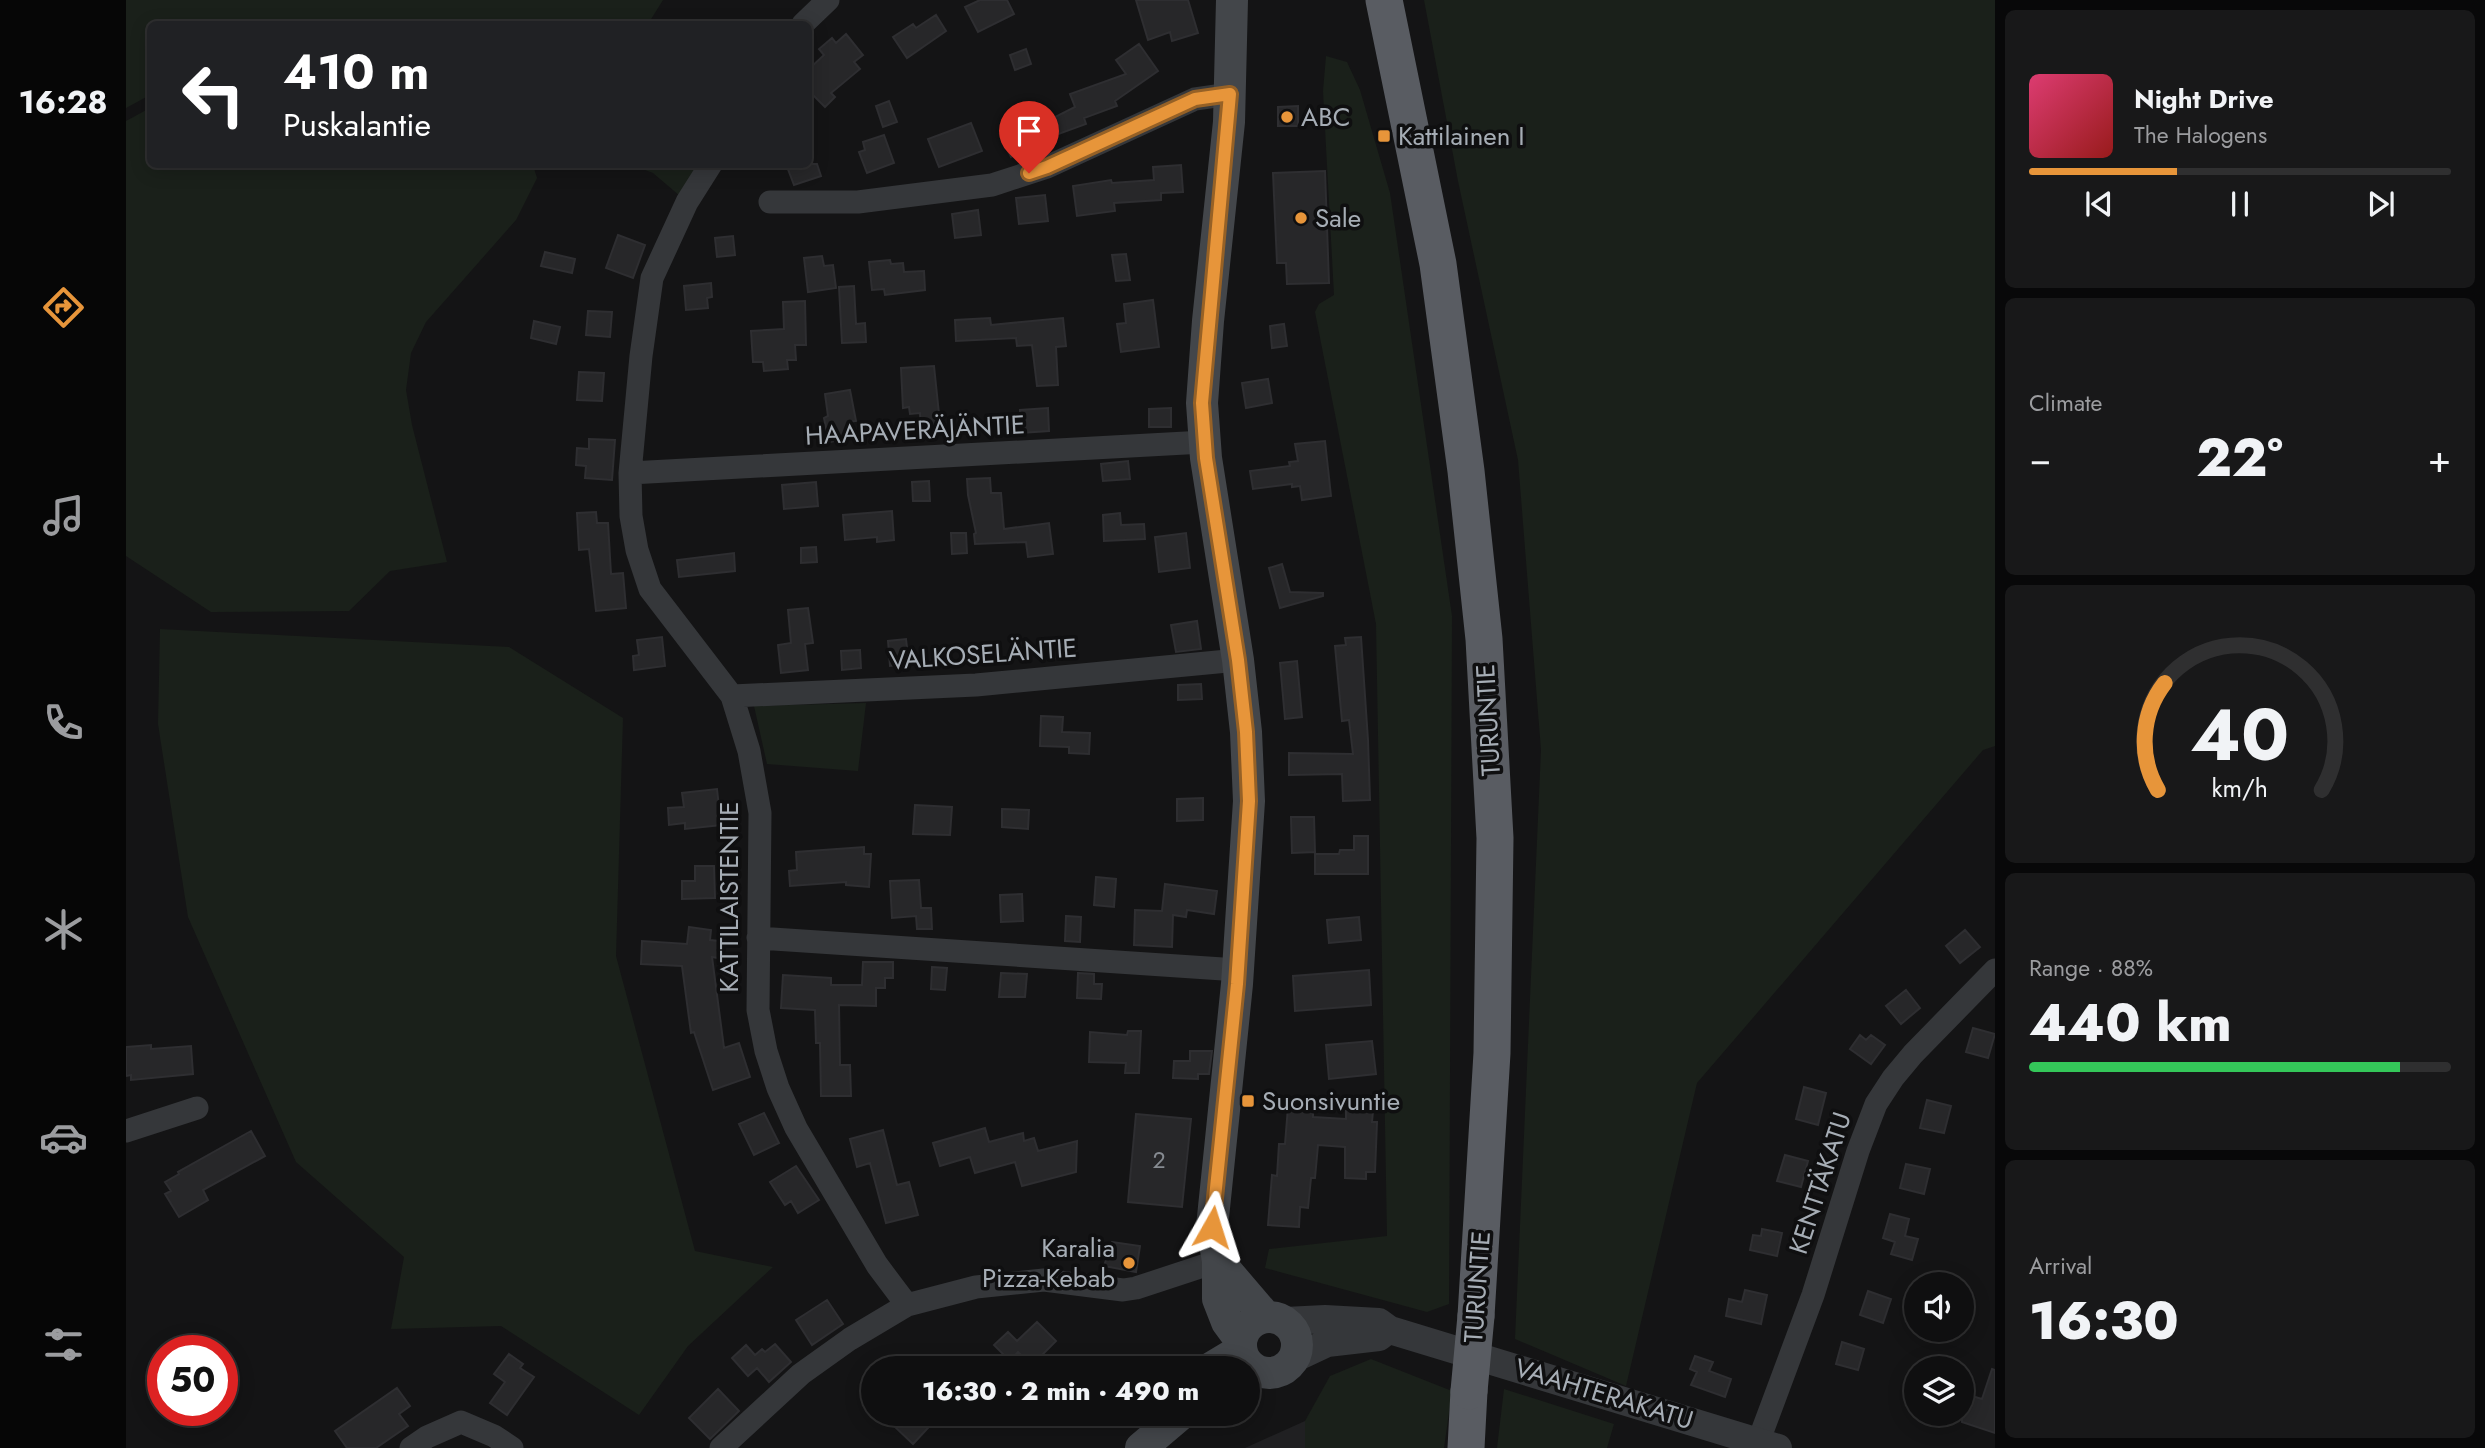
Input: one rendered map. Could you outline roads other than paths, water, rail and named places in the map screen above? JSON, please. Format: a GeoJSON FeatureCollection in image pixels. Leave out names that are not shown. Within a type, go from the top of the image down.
{"type":"FeatureCollection","features":[{"type":"Feature","properties":{"kind":"highway","name":"TURUNTIE"},"geometry":{"type":"LineString","coordinates":[[1384,0],[1438,264],[1466,471],[1484,639],[1495,838],[1492,1053],[1466,1448]]}},
{"type":"Feature","properties":{"kind":"main road"},"geometry":{"type":"LineString","coordinates":[[1233,0],[1230,94],[1203,368],[1202,403],[1204,442],[1238,660],[1246,732],[1249,801],[1238,970],[1212,1227],[1218,1261],[1217,1299],[1245,1356]]}},
{"type":"Feature","properties":{"kind":"main road"},"geometry":{"type":"LineString","coordinates":[[1218,1261],[1276,1319],[1296,1334],[1295,1358],[1287,1368],[1275,1373],[1260,1370]]}},
{"type":"Feature","properties":{"kind":"main road"},"geometry":{"type":"LineString","coordinates":[[1246,1356],[1250,1324],[1276,1319]]}},
{"type":"Feature","properties":{"kind":"main road"},"geometry":{"type":"LineString","coordinates":[[1135,1448],[1154,1426]]}},
{"type":"Feature","properties":{"kind":"main road"},"geometry":{"type":"LineString","coordinates":[[1141,1448],[1167,1426]]}},
{"type":"Feature","properties":{"kind":"street"},"geometry":{"type":"LineString","coordinates":[[806,21],[828,0]]}},
{"type":"Feature","properties":{"kind":"street"},"geometry":{"type":"LineString","coordinates":[[770,202],[858,202],[992,185],[1047,167],[1195,99],[1230,94]]}},
{"type":"Feature","properties":{"kind":"street","name":"KATTILAISTENTIE"},"geometry":{"type":"LineString","coordinates":[[708,168],[687,202],[652,278],[641,356],[630,473],[631,516],[650,589],[732,696],[750,751],[760,813],[758,1010],[766,1051],[778,1088],[796,1128],[877,1265],[907,1305]]}},
{"type":"Feature","properties":{"kind":"street","name":"HAAPAVERÄJÄNTIE"},"geometry":{"type":"LineString","coordinates":[[630,473],[1204,442]]}},
{"type":"Feature","properties":{"kind":"street","name":"VALKOSELÄNTIE"},"geometry":{"type":"LineString","coordinates":[[732,696],[976,685],[1238,660]]}},
{"type":"Feature","properties":{"kind":"street"},"geometry":{"type":"LineString","coordinates":[[758,938],[1238,970]]}},
{"type":"Feature","properties":{"kind":"street","name":"KENTTÄKATU"},"geometry":{"type":"LineString","coordinates":[[1764,1446],[1858,1151],[1876,1104],[1913,1054],[1995,970]]}},
{"type":"Feature","properties":{"kind":"street"},"geometry":{"type":"LineString","coordinates":[[126,1131],[197,1108]]}},
{"type":"Feature","properties":{"kind":"street"},"geometry":{"type":"LineString","coordinates":[[721,1448],[801,1374],[850,1339],[907,1305],[976,1287],[1044,1280],[1123,1290],[1218,1261]]}},
{"type":"Feature","properties":{"kind":"street","name":"VAAHTERAKATU"},"geometry":{"type":"LineString","coordinates":[[1276,1319],[1379,1322],[1390,1330],[1764,1446]]}},
{"type":"Feature","properties":{"kind":"street"},"geometry":{"type":"LineString","coordinates":[[1295,1358],[1327,1343],[1379,1337],[1390,1330]]}},
{"type":"Feature","properties":{"kind":"street"},"geometry":{"type":"LineString","coordinates":[[411,1448],[427,1437],[461,1422],[486,1432],[512,1448]]}},
{"type":"Feature","properties":{"kind":"place","name":"ABC"},"geometry":{"type":"Point","coordinates":[1287,117]}},
{"type":"Feature","properties":{"kind":"place","name":"Kattilainen I"},"geometry":{"type":"Point","coordinates":[1384,136]}},
{"type":"Feature","properties":{"kind":"place","name":"Sale"},"geometry":{"type":"Point","coordinates":[1301,218]}},
{"type":"Feature","properties":{"kind":"place","name":"Suonsivuntie"},"geometry":{"type":"Point","coordinates":[1248,1101]}},
{"type":"Feature","properties":{"kind":"place","name":"Karalia Pizza-Kebab"},"geometry":{"type":"Point","coordinates":[1129,1263]}}]}
